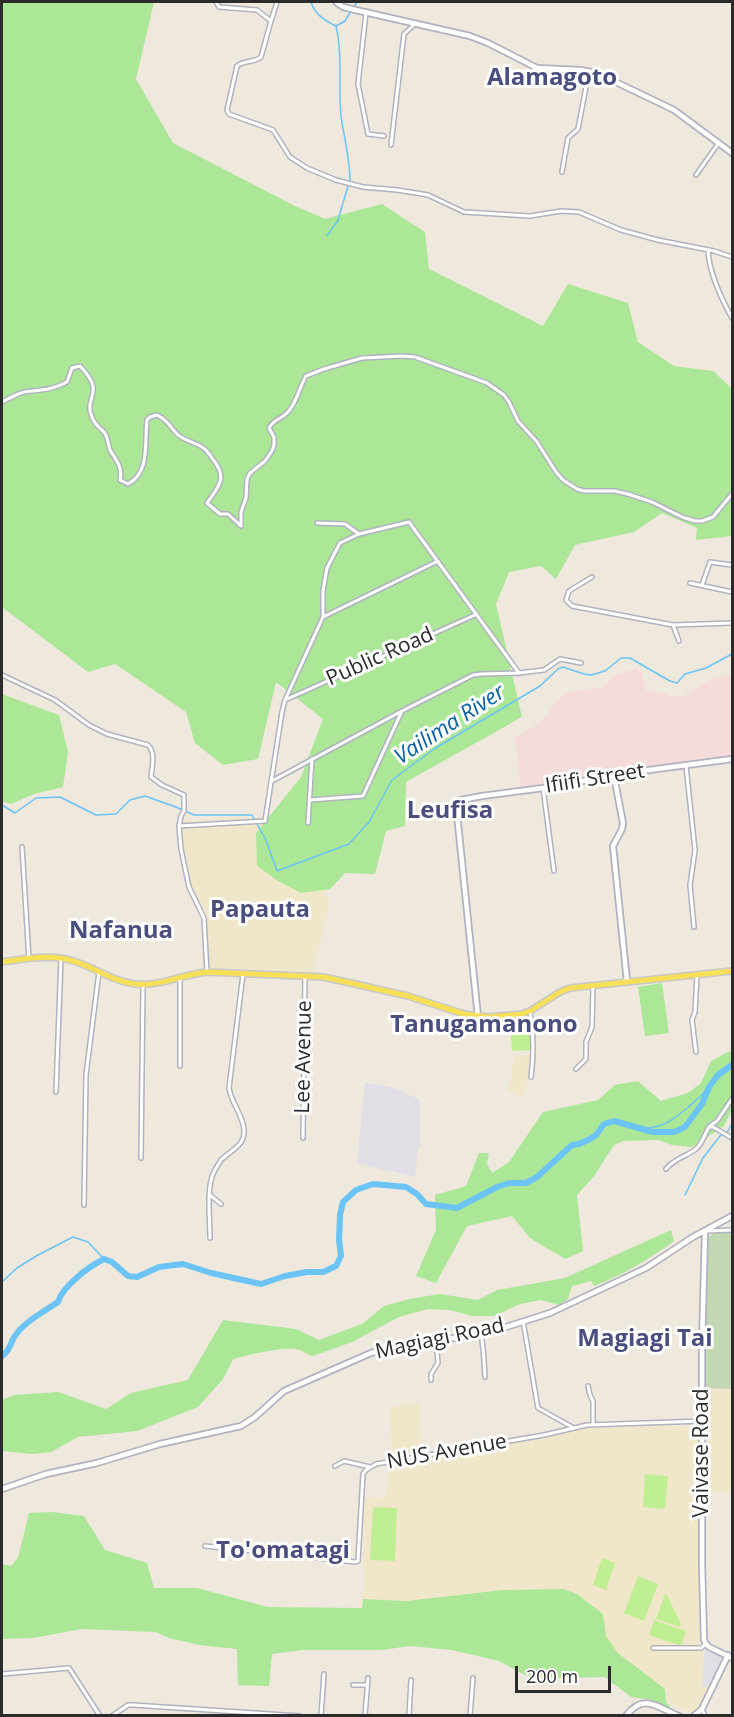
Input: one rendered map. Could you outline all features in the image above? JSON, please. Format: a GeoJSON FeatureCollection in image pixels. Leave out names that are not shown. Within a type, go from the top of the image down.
{"type":"FeatureCollection","features":[{"type":"Feature","properties":{"kind":"main road"},"geometry":{"type":"LineString","coordinates":[[2,962],[61,958],[71,960],[116,980],[143,985],[191,973],[207,972],[324,977],[408,996],[478,1017],[498,1017],[530,1011],[564,990],[732,970]]}},
{"type":"Feature","properties":{"kind":"street"},"geometry":{"type":"LineString","coordinates":[[216,2],[219,7],[256,10],[272,21]]}},
{"type":"Feature","properties":{"kind":"street"},"geometry":{"type":"LineString","coordinates":[[277,2],[261,57],[259,60],[240,63],[237,66],[227,110],[229,114],[273,130],[290,157],[307,168],[336,180],[363,187],[428,195],[464,212],[530,216],[571,210],[621,230],[657,240],[708,249],[732,257]]}},
{"type":"Feature","properties":{"kind":"street"},"geometry":{"type":"LineString","coordinates":[[336,2],[343,7],[479,40],[537,68],[573,69],[597,74],[674,110],[732,153]]}},
{"type":"Feature","properties":{"kind":"street"},"geometry":{"type":"LineString","coordinates":[[366,13],[358,84],[368,134],[384,136]]}},
{"type":"Feature","properties":{"kind":"street"},"geometry":{"type":"LineString","coordinates":[[391,145],[405,34],[415,24]]}},
{"type":"Feature","properties":{"kind":"street"},"geometry":{"type":"LineString","coordinates":[[562,172],[568,138],[578,129],[589,71]]}},
{"type":"Feature","properties":{"kind":"street"},"geometry":{"type":"LineString","coordinates":[[696,175],[718,144]]}},
{"type":"Feature","properties":{"kind":"street"},"geometry":{"type":"LineString","coordinates":[[708,249],[709,261],[721,298],[732,318]]}},
{"type":"Feature","properties":{"kind":"street"},"geometry":{"type":"LineString","coordinates":[[2,402],[23,392],[45,390],[62,385],[67,382],[72,368],[80,366],[93,383],[90,415],[98,428],[103,431],[111,452],[119,463],[120,480],[128,484],[134,481],[147,448],[147,420],[157,415],[168,421],[177,435],[204,448],[216,462],[221,473],[220,484],[207,503],[220,514],[228,514],[241,526],[241,512],[246,498],[250,472],[265,460],[274,445],[274,437],[269,428],[275,420],[286,415],[291,408],[306,376],[351,360],[415,357],[492,386],[504,395],[518,421],[537,442],[556,472],[563,480],[577,489],[628,494],[695,521],[713,517],[732,494]]}},
{"type":"Feature","properties":{"kind":"street","name":"Public Road"},"geometry":{"type":"LineString","coordinates":[[179,826],[265,821],[282,712],[285,700],[323,617],[323,591],[327,568],[340,543],[359,534],[410,522],[519,673]]}},
{"type":"Feature","properties":{"kind":"street"},"geometry":{"type":"LineString","coordinates":[[317,523],[345,524],[359,534]]}},
{"type":"Feature","properties":{"kind":"street"},"geometry":{"type":"LineString","coordinates":[[323,617],[438,561]]}},
{"type":"Feature","properties":{"kind":"street"},"geometry":{"type":"LineString","coordinates":[[702,585],[710,562],[732,565]]}},
{"type":"Feature","properties":{"kind":"street"},"geometry":{"type":"LineString","coordinates":[[592,577],[569,591],[566,600],[572,606],[673,625],[732,623]]}},
{"type":"Feature","properties":{"kind":"street"},"geometry":{"type":"LineString","coordinates":[[690,583],[732,592]]}},
{"type":"Feature","properties":{"kind":"street","name":"Public Road"},"geometry":{"type":"LineString","coordinates":[[285,700],[475,615]]}},
{"type":"Feature","properties":{"kind":"street"},"geometry":{"type":"LineString","coordinates":[[673,625],[679,641]]}},
{"type":"Feature","properties":{"kind":"street"},"geometry":{"type":"LineString","coordinates":[[272,782],[473,675],[519,673],[544,669],[560,659],[581,663]]}},
{"type":"Feature","properties":{"kind":"street"},"geometry":{"type":"LineString","coordinates":[[2,675],[55,700],[89,725],[107,734],[148,745],[152,749],[153,756],[151,777],[184,795],[184,811],[179,826],[181,849],[189,887],[204,918],[207,972]]}},
{"type":"Feature","properties":{"kind":"street"},"geometry":{"type":"LineString","coordinates":[[310,800],[363,796],[402,711]]}},
{"type":"Feature","properties":{"kind":"street"},"geometry":{"type":"LineString","coordinates":[[308,823],[312,759]]}},
{"type":"Feature","properties":{"kind":"street","name":"Ifiifi Street"},"geometry":{"type":"LineString","coordinates":[[478,1017],[457,818],[459,803],[466,799],[732,759]]}},
{"type":"Feature","properties":{"kind":"street"},"geometry":{"type":"LineString","coordinates":[[686,766],[695,850],[690,885],[694,927]]}},
{"type":"Feature","properties":{"kind":"street"},"geometry":{"type":"LineString","coordinates":[[614,776],[623,823],[613,846],[627,981]]}},
{"type":"Feature","properties":{"kind":"street"},"geometry":{"type":"LineString","coordinates":[[543,788],[554,871]]}},
{"type":"Feature","properties":{"kind":"street"},"geometry":{"type":"LineString","coordinates":[[22,847],[29,959]]}},
{"type":"Feature","properties":{"kind":"street"},"geometry":{"type":"LineString","coordinates":[[56,1092],[61,958]]}},
{"type":"Feature","properties":{"kind":"street"},"geometry":{"type":"LineString","coordinates":[[84,1205],[86,1075],[99,972]]}},
{"type":"Feature","properties":{"kind":"street"},"geometry":{"type":"LineString","coordinates":[[210,1238],[210,1196],[213,1173],[221,1161],[240,1144],[244,1136],[243,1122],[231,1098],[229,1088],[243,974]]}},
{"type":"Feature","properties":{"kind":"street"},"geometry":{"type":"LineString","coordinates":[[696,1052],[692,1020],[695,1012],[697,975]]}},
{"type":"Feature","properties":{"kind":"street","name":"Lee Avenue"},"geometry":{"type":"LineString","coordinates":[[303,1138],[305,976]]}},
{"type":"Feature","properties":{"kind":"street"},"geometry":{"type":"LineString","coordinates":[[180,977],[180,1066]]}},
{"type":"Feature","properties":{"kind":"street"},"geometry":{"type":"LineString","coordinates":[[141,1158],[143,985]]}},
{"type":"Feature","properties":{"kind":"street"},"geometry":{"type":"LineString","coordinates":[[576,1069],[586,1059],[586,1042],[592,1027],[594,1011],[592,985]]}},
{"type":"Feature","properties":{"kind":"street"},"geometry":{"type":"LineString","coordinates":[[530,1011],[534,1051],[531,1077]]}},
{"type":"Feature","properties":{"kind":"street"},"geometry":{"type":"LineString","coordinates":[[666,1169],[669,1164],[686,1156],[702,1143],[709,1127],[717,1121],[732,1099]]}},
{"type":"Feature","properties":{"kind":"street"},"geometry":{"type":"LineString","coordinates":[[709,1127],[731,1138]]}},
{"type":"Feature","properties":{"kind":"street"},"geometry":{"type":"LineString","coordinates":[[210,1196],[221,1204]]}},
{"type":"Feature","properties":{"kind":"street","name":"Magiagi Road"},"geometry":{"type":"LineString","coordinates":[[2,1489],[46,1474],[97,1463],[160,1444],[241,1426],[255,1417],[284,1391],[370,1353],[405,1344],[481,1335],[550,1313],[657,1262],[684,1242],[732,1216]]}},
{"type":"Feature","properties":{"kind":"street"},"geometry":{"type":"LineString","coordinates":[[705,1231],[732,1230]]}},
{"type":"Feature","properties":{"kind":"street","name":"Vaivase Road"},"geometry":{"type":"LineString","coordinates":[[705,1231],[702,1335],[702,1576],[706,1644]]}},
{"type":"Feature","properties":{"kind":"street"},"geometry":{"type":"LineString","coordinates":[[522,1321],[538,1408],[574,1428]]}},
{"type":"Feature","properties":{"kind":"street"},"geometry":{"type":"LineString","coordinates":[[481,1335],[486,1377]]}},
{"type":"Feature","properties":{"kind":"street"},"geometry":{"type":"LineString","coordinates":[[431,1380],[431,1374],[438,1363],[436,1340]]}},
{"type":"Feature","properties":{"kind":"street"},"geometry":{"type":"LineString","coordinates":[[588,1386],[593,1401],[593,1425]]}},
{"type":"Feature","properties":{"kind":"street","name":"NUS Avenue"},"geometry":{"type":"LineString","coordinates":[[205,1546],[355,1562],[358,1561],[363,1474],[370,1467],[389,1461],[593,1425],[703,1421]]}},
{"type":"Feature","properties":{"kind":"street"},"geometry":{"type":"LineString","coordinates":[[335,1466],[344,1461],[370,1467]]}},
{"type":"Feature","properties":{"kind":"street"},"geometry":{"type":"LineString","coordinates":[[653,1648],[701,1648],[706,1644],[730,1657],[702,1709],[694,1716]]}},
{"type":"Feature","properties":{"kind":"street"},"geometry":{"type":"LineString","coordinates":[[2,1674],[69,1668],[100,1716]]}},
{"type":"Feature","properties":{"kind":"street"},"geometry":{"type":"LineString","coordinates":[[321,1716],[324,1674]]}},
{"type":"Feature","properties":{"kind":"street"},"geometry":{"type":"LineString","coordinates":[[365,1716],[368,1678]]}},
{"type":"Feature","properties":{"kind":"street"},"geometry":{"type":"LineString","coordinates":[[470,1716],[473,1678]]}},
{"type":"Feature","properties":{"kind":"street"},"geometry":{"type":"LineString","coordinates":[[409,1716],[411,1680]]}},
{"type":"Feature","properties":{"kind":"street"},"geometry":{"type":"LineString","coordinates":[[353,1684],[367,1685]]}},
{"type":"Feature","properties":{"kind":"street"},"geometry":{"type":"LineString","coordinates":[[626,1716],[635,1706],[647,1703],[679,1716]]}},
{"type":"Feature","properties":{"kind":"street"},"geometry":{"type":"LineString","coordinates":[[112,1716],[128,1705],[300,1716]]}},
{"type":"Feature","properties":{"kind":"street"},"geometry":{"type":"LineString","coordinates":[[702,1709],[705,1716]]}},
{"type":"Feature","properties":{"kind":"street"},"geometry":{"type":"LineString","coordinates":[[217,1710],[217,1716]]}},
{"type":"Feature","properties":{"kind":"shaded area"},"geometry":{"type":"Polygon","coordinates":[[[637,668],[642,672],[646,691],[663,693],[671,697],[684,696],[713,678],[732,675],[732,756],[607,773],[521,788],[515,737],[541,723],[559,698],[571,692],[604,687],[613,676],[637,668]]]}},
{"type":"Feature","properties":{"kind":"shaded area"},"geometry":{"type":"Polygon","coordinates":[[[275,816],[330,902],[313,973],[210,970],[204,913],[191,889],[182,821],[275,816]]]}},
{"type":"Feature","properties":{"kind":"shaded area"},"geometry":{"type":"Polygon","coordinates":[[[514,1055],[532,1055],[529,1080],[525,1091],[519,1097],[506,1089],[511,1081],[514,1055]]]}},
{"type":"Feature","properties":{"kind":"shaded area"},"geometry":{"type":"Polygon","coordinates":[[[365,1082],[390,1087],[419,1099],[420,1146],[415,1177],[357,1163],[365,1082]]]}},
{"type":"Feature","properties":{"kind":"shaded area"},"geometry":{"type":"Polygon","coordinates":[[[704,1388],[732,1389],[732,1492],[706,1492],[704,1388]]]}},
{"type":"Feature","properties":{"kind":"shaded area"},"geometry":{"type":"Polygon","coordinates":[[[419,1402],[422,1452],[392,1459],[390,1407],[419,1402]]]}},
{"type":"Feature","properties":{"kind":"shaded area"},"geometry":{"type":"Polygon","coordinates":[[[698,1425],[700,1644],[704,1651],[702,1687],[709,1688],[700,1708],[692,1714],[667,1702],[668,1689],[618,1653],[605,1636],[603,1614],[577,1594],[563,1589],[503,1590],[406,1601],[363,1599],[364,1497],[386,1498],[389,1461],[531,1440],[588,1428],[698,1425]]]}},
{"type":"Feature","properties":{"kind":"shaded area"},"geometry":{"type":"Polygon","coordinates":[[[704,1651],[722,1656],[709,1688],[702,1687],[704,1651]]]}},
{"type":"Feature","properties":{"kind":"green space"},"geometry":{"type":"Polygon","coordinates":[[[2,2],[154,2],[136,79],[173,143],[325,219],[382,204],[425,232],[429,269],[543,326],[568,284],[628,303],[638,342],[674,366],[713,371],[732,389],[732,536],[696,540],[697,528],[662,513],[634,532],[575,545],[556,579],[541,566],[509,572],[496,604],[522,717],[406,782],[405,826],[386,831],[375,874],[345,873],[330,889],[301,893],[278,881],[257,866],[256,833],[301,777],[323,719],[276,682],[258,759],[223,765],[195,743],[186,712],[115,664],[88,672],[2,607],[2,2]]]}},
{"type":"Feature","properties":{"kind":"green space"},"geometry":{"type":"Polygon","coordinates":[[[2,694],[59,715],[68,752],[63,787],[34,794],[11,804],[2,801],[2,694]]]}},
{"type":"Feature","properties":{"kind":"green space"},"geometry":{"type":"Polygon","coordinates":[[[662,983],[669,1033],[645,1036],[638,987],[662,983]]]}},
{"type":"Feature","properties":{"kind":"green space"},"geometry":{"type":"Polygon","coordinates":[[[529,1019],[531,1050],[512,1051],[510,1021],[529,1019]]]}},
{"type":"Feature","properties":{"kind":"green space"},"geometry":{"type":"Polygon","coordinates":[[[732,1051],[732,1109],[724,1126],[692,1147],[672,1145],[659,1140],[623,1141],[614,1145],[594,1176],[577,1195],[583,1251],[565,1259],[530,1238],[512,1216],[467,1226],[436,1283],[416,1276],[436,1230],[435,1195],[466,1186],[479,1153],[489,1153],[487,1164],[492,1173],[509,1162],[543,1112],[598,1100],[615,1085],[638,1081],[661,1101],[688,1093],[701,1083],[711,1061],[732,1051]]]}},
{"type":"Feature","properties":{"kind":"green space"},"geometry":{"type":"Polygon","coordinates":[[[671,1230],[674,1241],[655,1254],[605,1282],[594,1286],[591,1281],[572,1286],[568,1299],[559,1305],[541,1300],[520,1304],[494,1316],[472,1316],[450,1310],[428,1309],[399,1317],[352,1342],[313,1356],[300,1350],[286,1349],[239,1357],[233,1359],[223,1379],[198,1407],[137,1431],[78,1437],[51,1452],[32,1454],[2,1451],[2,1400],[14,1395],[58,1392],[106,1409],[131,1393],[188,1380],[223,1320],[296,1329],[319,1340],[362,1324],[384,1306],[409,1299],[440,1294],[478,1300],[497,1290],[565,1278],[671,1230]]]}},
{"type":"Feature","properties":{"kind":"green space"},"geometry":{"type":"Polygon","coordinates":[[[713,1233],[732,1233],[732,1389],[704,1388],[706,1241],[713,1233]]]}},
{"type":"Feature","properties":{"kind":"green space"},"geometry":{"type":"Polygon","coordinates":[[[645,1474],[668,1476],[665,1509],[643,1507],[645,1474]]]}},
{"type":"Feature","properties":{"kind":"green space"},"geometry":{"type":"Polygon","coordinates":[[[373,1507],[397,1508],[395,1561],[370,1560],[373,1507]]]}},
{"type":"Feature","properties":{"kind":"green space"},"geometry":{"type":"Polygon","coordinates":[[[52,1512],[84,1516],[105,1550],[147,1563],[154,1588],[197,1588],[268,1607],[362,1608],[363,1599],[406,1601],[503,1590],[563,1589],[577,1594],[603,1614],[606,1636],[618,1653],[665,1689],[666,1702],[670,1706],[668,1710],[653,1700],[631,1697],[605,1677],[555,1678],[525,1675],[499,1661],[452,1650],[410,1646],[382,1650],[303,1650],[272,1654],[269,1686],[238,1685],[237,1649],[199,1645],[169,1638],[156,1632],[82,1629],[33,1638],[2,1639],[2,1564],[11,1566],[18,1558],[29,1513],[52,1512]]]}},
{"type":"Feature","properties":{"kind":"green space"},"geometry":{"type":"Polygon","coordinates":[[[602,1558],[615,1563],[606,1590],[593,1585],[602,1558]]]}},
{"type":"Feature","properties":{"kind":"green space"},"geometry":{"type":"Polygon","coordinates":[[[638,1576],[658,1584],[644,1621],[624,1613],[638,1576]]]}},
{"type":"Feature","properties":{"kind":"green space"},"geometry":{"type":"Polygon","coordinates":[[[665,1594],[681,1624],[680,1627],[656,1619],[665,1594]]]}},
{"type":"Feature","properties":{"kind":"green space"},"geometry":{"type":"Polygon","coordinates":[[[654,1620],[686,1631],[681,1646],[649,1635],[654,1620]]]}},
{"type":"Feature","properties":{"kind":"waterway"},"geometry":{"type":"LineString","coordinates":[[311,2],[320,16],[336,26],[345,21],[351,11]]}},
{"type":"Feature","properties":{"kind":"waterway"},"geometry":{"type":"LineString","coordinates":[[354,7],[357,2]]}},
{"type":"Feature","properties":{"kind":"waterway"},"geometry":{"type":"LineString","coordinates":[[336,26],[341,116],[350,181]]}},
{"type":"Feature","properties":{"kind":"waterway"},"geometry":{"type":"LineString","coordinates":[[327,236],[338,220],[348,186]]}},
{"type":"Feature","properties":{"kind":"waterway","name":"Vailima River"},"geometry":{"type":"LineString","coordinates":[[2,805],[15,813],[36,798],[60,797],[96,815],[116,814],[130,800],[145,796],[194,815],[252,815],[266,840],[277,871],[349,844],[369,822],[392,780],[434,749],[540,686],[558,669],[563,667],[591,675],[605,671],[621,658],[630,658],[677,683],[685,674],[706,668],[732,654]]}},
{"type":"Feature","properties":{"kind":"waterway"},"geometry":{"type":"LineString","coordinates":[[2,1356],[22,1328],[58,1302],[65,1290],[77,1278],[104,1259],[112,1262],[128,1276],[137,1277],[159,1267],[183,1264],[261,1284],[285,1276],[323,1272],[336,1266],[341,1256],[340,1215],[343,1202],[356,1190],[373,1184],[406,1187],[426,1204],[457,1208],[497,1187],[509,1183],[526,1183],[537,1177],[572,1145],[596,1135],[604,1124],[614,1121],[653,1132],[674,1132],[685,1127],[702,1104],[709,1087],[718,1075],[732,1065]]}},
{"type":"Feature","properties":{"kind":"waterway"},"geometry":{"type":"LineString","coordinates":[[643,1129],[662,1125],[674,1118],[694,1103],[709,1087]]}},
{"type":"Feature","properties":{"kind":"waterway"},"geometry":{"type":"LineString","coordinates":[[685,1195],[703,1158],[732,1124]]}},
{"type":"Feature","properties":{"kind":"waterway"},"geometry":{"type":"LineString","coordinates":[[2,1282],[17,1268],[73,1237],[88,1242],[104,1259]]}},
{"type":"Feature","properties":{"kind":"district","name":"Alamagoto"},"geometry":{"type":"Point","coordinates":[552,78]}},
{"type":"Feature","properties":{"kind":"district","name":"Leufisa"},"geometry":{"type":"Point","coordinates":[450,811]}},
{"type":"Feature","properties":{"kind":"district","name":"Papauta"},"geometry":{"type":"Point","coordinates":[260,910]}},
{"type":"Feature","properties":{"kind":"district","name":"Nafanua"},"geometry":{"type":"Point","coordinates":[121,931]}},
{"type":"Feature","properties":{"kind":"district","name":"Tanugamanono"},"geometry":{"type":"Point","coordinates":[484,1025]}},
{"type":"Feature","properties":{"kind":"district","name":"Magiagi Tai"},"geometry":{"type":"Point","coordinates":[645,1339]}},
{"type":"Feature","properties":{"kind":"district","name":"To'omatagi"},"geometry":{"type":"Point","coordinates":[283,1551]}}]}
